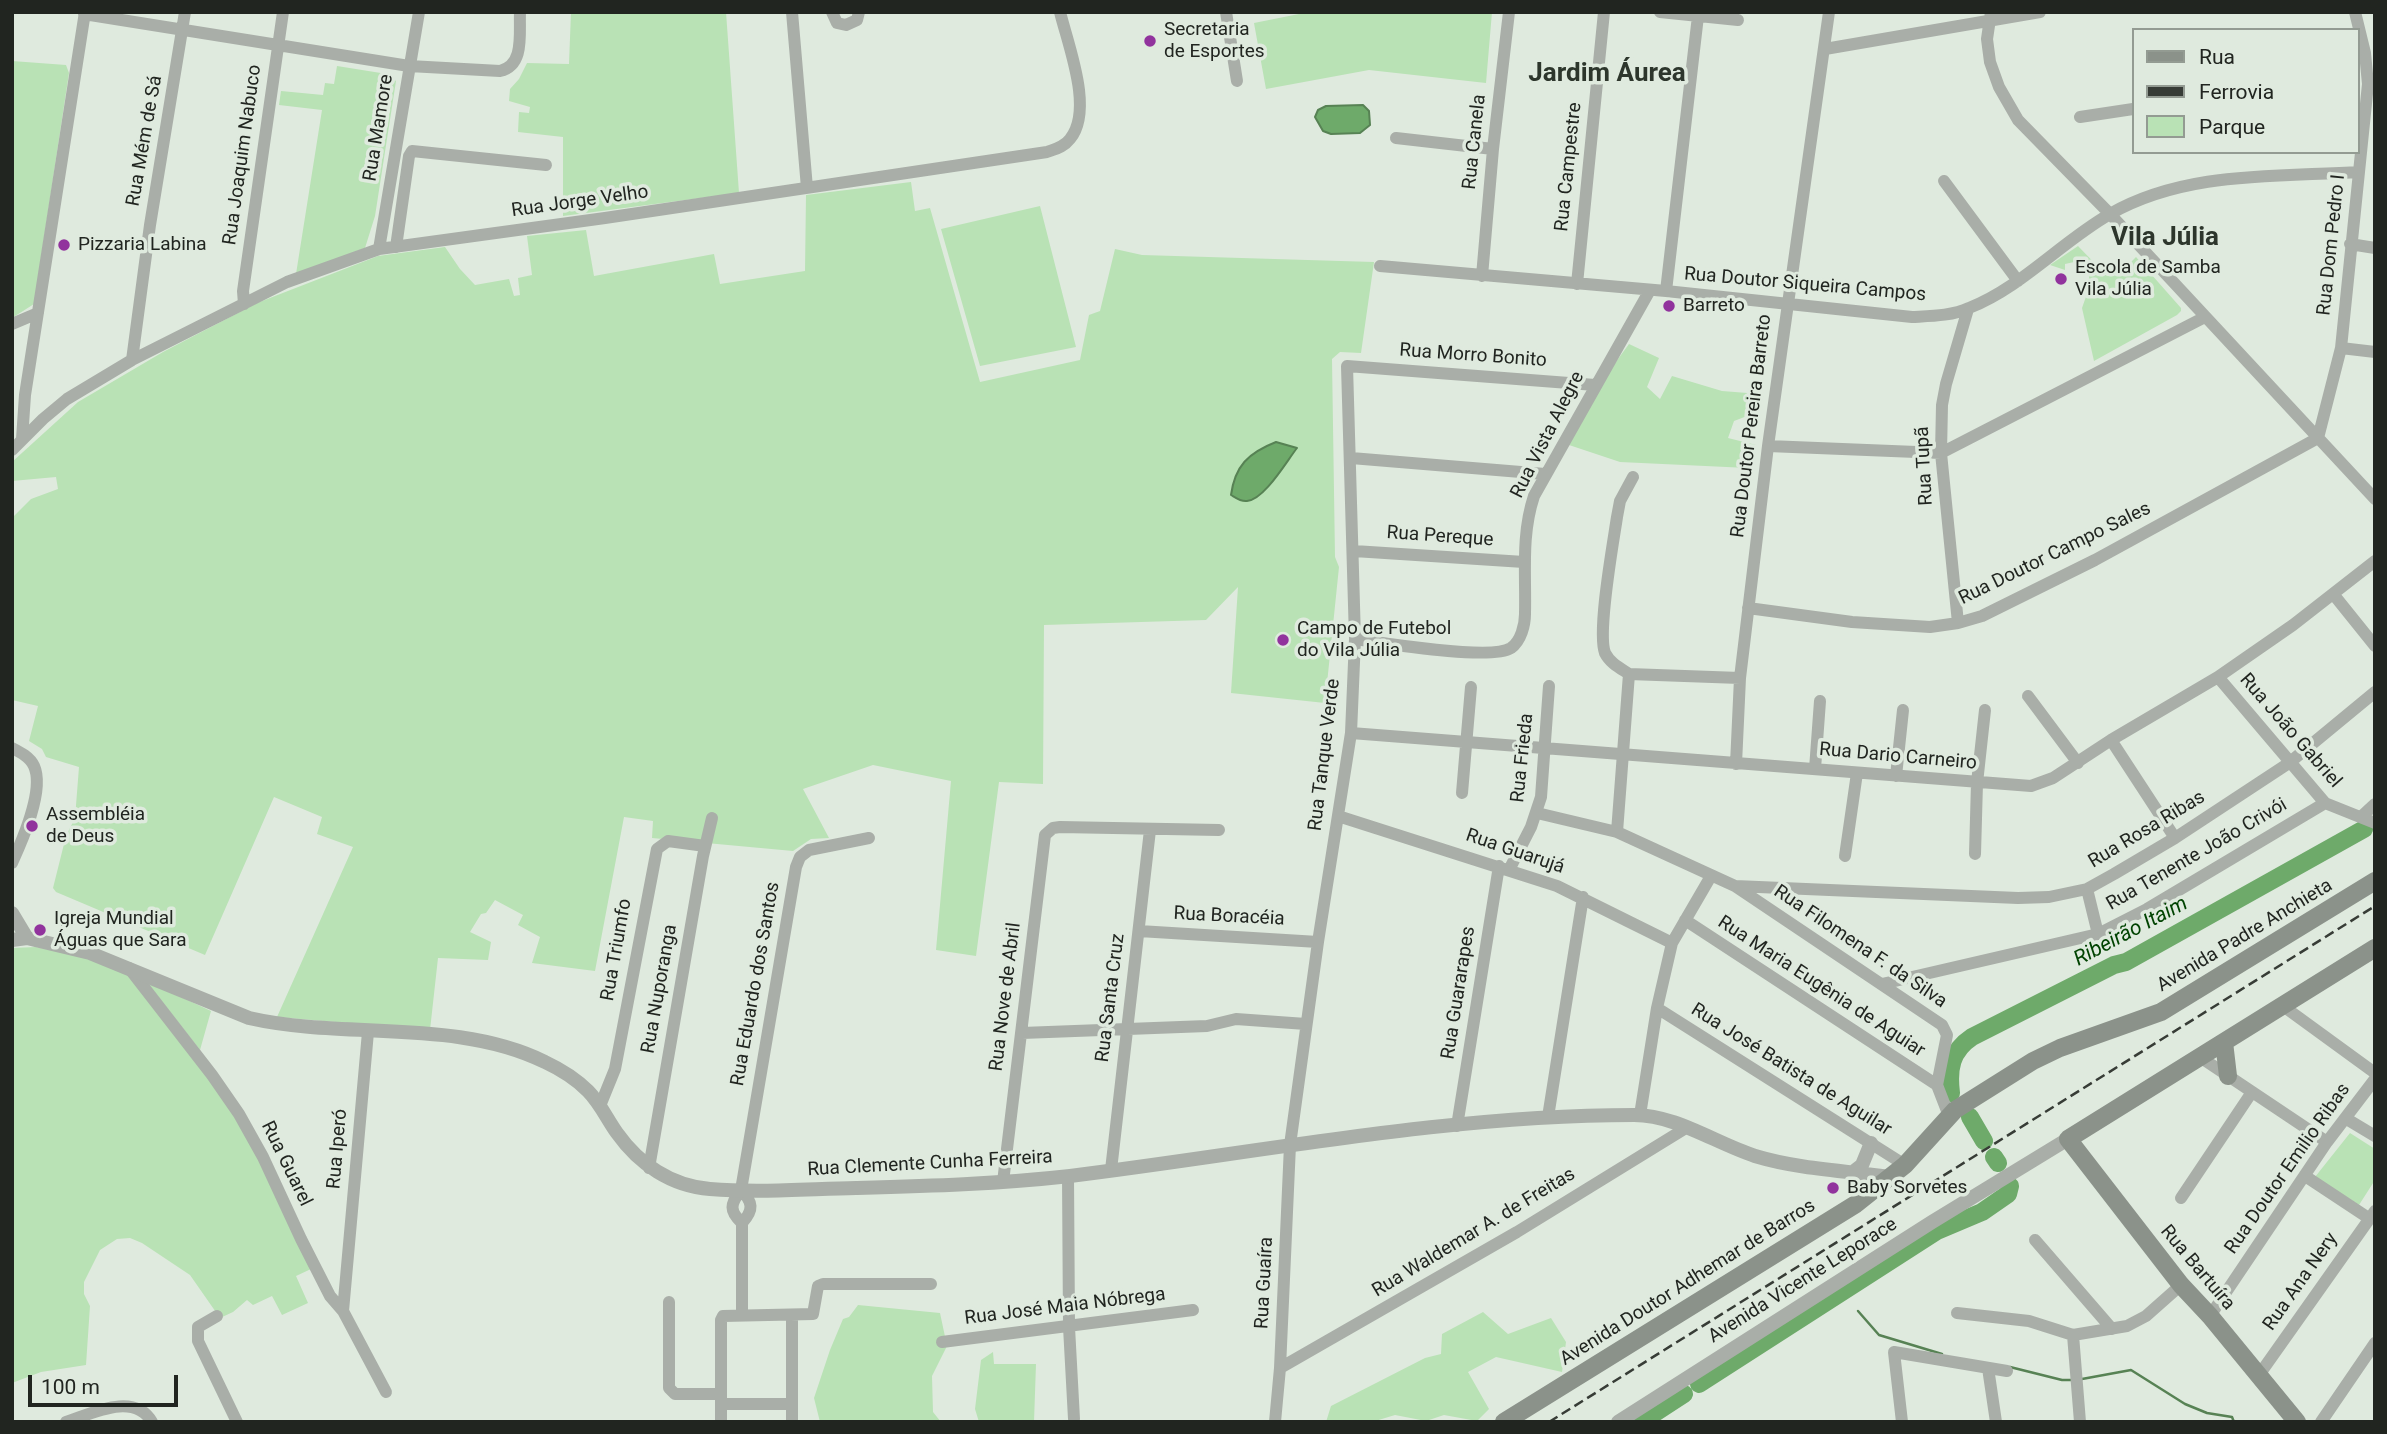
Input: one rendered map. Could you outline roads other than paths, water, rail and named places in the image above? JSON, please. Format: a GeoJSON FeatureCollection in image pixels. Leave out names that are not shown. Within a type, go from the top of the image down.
{"type":"FeatureCollection","features":[{"type":"Feature","properties":{"kind":"main road","name":"Avenida Padre Anchieta"},"geometry":{"type":"LineString","coordinates":[[1891,1177],[1958,1109],[2033,1060],[2161,1012],[2375,881]]}},
{"type":"Feature","properties":{"kind":"main road"},"geometry":{"type":"LineString","coordinates":[[2068,1139],[2375,947]]}},
{"type":"Feature","properties":{"kind":"main road"},"geometry":{"type":"LineString","coordinates":[[2224,1042],[2228,1076]]}},
{"type":"Feature","properties":{"kind":"main road","name":"Rua Bartuíra"},"geometry":{"type":"LineString","coordinates":[[2068,1139],[2181,1285],[2210,1316],[2297,1422]]}},
{"type":"Feature","properties":{"kind":"main road","name":"Avenida Doutor Adhemar de Barros"},"geometry":{"type":"LineString","coordinates":[[1504,1422],[1856,1204],[1891,1177]]}},
{"type":"Feature","properties":{"kind":"street","name":"Rua Mém de Sá"},"geometry":{"type":"LineString","coordinates":[[132,360],[150,225],[186,12]]}},
{"type":"Feature","properties":{"kind":"street","name":"Rua Joaquim Nabuco"},"geometry":{"type":"LineString","coordinates":[[244,304],[243,290],[283,12]]}},
{"type":"Feature","properties":{"kind":"street","name":"Rua Mamore"},"geometry":{"type":"LineString","coordinates":[[379,249],[419,12]]}},
{"type":"Feature","properties":{"kind":"street"},"geometry":{"type":"LineString","coordinates":[[22,439],[25,395],[85,13],[409,65],[499,71],[508,69],[516,59],[520,12]]}},
{"type":"Feature","properties":{"kind":"street"},"geometry":{"type":"LineString","coordinates":[[793,12],[807,188]]}},
{"type":"Feature","properties":{"kind":"street"},"geometry":{"type":"LineString","coordinates":[[831,12],[837,23],[846,25],[857,20],[859,12]]}},
{"type":"Feature","properties":{"kind":"street","name":"Rua Jorge Velho"},"geometry":{"type":"LineString","coordinates":[[12,450],[67,399],[132,360],[288,282],[379,249],[807,188],[1046,152],[1063,146],[1077,129],[1081,105],[1060,12]]}},
{"type":"Feature","properties":{"kind":"street"},"geometry":{"type":"LineString","coordinates":[[1226,12],[1237,81]]}},
{"type":"Feature","properties":{"kind":"street","name":"Rua Canela"},"geometry":{"type":"LineString","coordinates":[[1482,276],[1509,12]]}},
{"type":"Feature","properties":{"kind":"street","name":"Rua Campestre"},"geometry":{"type":"LineString","coordinates":[[1577,284],[1604,12]]}},
{"type":"Feature","properties":{"kind":"street"},"geometry":{"type":"LineString","coordinates":[[1660,12],[1738,20]]}},
{"type":"Feature","properties":{"kind":"street","name":"Rua Doutor Pereira Barreto"},"geometry":{"type":"LineString","coordinates":[[1736,764],[1740,678],[1768,446],[1829,12]]}},
{"type":"Feature","properties":{"kind":"street"},"geometry":{"type":"LineString","coordinates":[[1825,48],[1990,17],[2040,12]]}},
{"type":"Feature","properties":{"kind":"street","name":"Rua Dom Pedro I"},"geometry":{"type":"LineString","coordinates":[[2318,438],[2341,348],[2359,172],[2365,52],[2356,12]]}},
{"type":"Feature","properties":{"kind":"street"},"geometry":{"type":"LineString","coordinates":[[1666,291],[1698,16]]}},
{"type":"Feature","properties":{"kind":"street"},"geometry":{"type":"LineString","coordinates":[[1990,17],[1987,39],[1990,62],[1999,87],[2018,120],[2110,214],[2375,499]]}},
{"type":"Feature","properties":{"kind":"street"},"geometry":{"type":"LineString","coordinates":[[2080,117],[2132,109]]}},
{"type":"Feature","properties":{"kind":"street"},"geometry":{"type":"LineString","coordinates":[[1396,138],[1493,149]]}},
{"type":"Feature","properties":{"kind":"street"},"geometry":{"type":"LineString","coordinates":[[396,247],[409,156],[412,151],[546,165]]}},
{"type":"Feature","properties":{"kind":"street","name":"Rua Doutor Siqueira Campos"},"geometry":{"type":"LineString","coordinates":[[1380,266],[1666,291],[1787,306],[1912,317],[1936,316],[1968,309],[2018,281],[2110,214],[2163,191],[2222,179],[2359,172]]}},
{"type":"Feature","properties":{"kind":"street"},"geometry":{"type":"LineString","coordinates":[[1944,181],[2018,281]]}},
{"type":"Feature","properties":{"kind":"street"},"geometry":{"type":"LineString","coordinates":[[2350,244],[2375,248]]}},
{"type":"Feature","properties":{"kind":"street","name":"Rua Vista Alegre"},"geometry":{"type":"LineString","coordinates":[[1355,639],[1478,653],[1510,649],[1518,640],[1525,617],[1524,562],[1529,512],[1545,474],[1650,290]]}},
{"type":"Feature","properties":{"kind":"street","name":"Rua Tupã"},"geometry":{"type":"LineString","coordinates":[[1958,623],[1941,453],[1942,405],[1968,309]]}},
{"type":"Feature","properties":{"kind":"street"},"geometry":{"type":"LineString","coordinates":[[12,324],[38,313]]}},
{"type":"Feature","properties":{"kind":"street"},"geometry":{"type":"LineString","coordinates":[[1768,446],[1941,453],[2206,317]]}},
{"type":"Feature","properties":{"kind":"street"},"geometry":{"type":"LineString","coordinates":[[2341,348],[2375,352]]}},
{"type":"Feature","properties":{"kind":"street","name":"Rua Morro Bonito"},"geometry":{"type":"LineString","coordinates":[[1347,366],[1595,385]]}},
{"type":"Feature","properties":{"kind":"street","name":"Rua Tanque Verde"},"geometry":{"type":"LineString","coordinates":[[1290,1145],[1351,733],[1355,639],[1347,366]]}},
{"type":"Feature","properties":{"kind":"street","name":"Rua Doutor Campo Sales"},"geometry":{"type":"LineString","coordinates":[[1748,608],[1852,622],[1930,627],[1982,616],[2095,560],[2318,438]]}},
{"type":"Feature","properties":{"kind":"street"},"geometry":{"type":"LineString","coordinates":[[1351,458],[1545,474]]}},
{"type":"Feature","properties":{"kind":"street"},"geometry":{"type":"LineString","coordinates":[[1633,477],[1620,501],[1617,517],[1603,625],[1606,655],[1612,663],[1629,674],[1740,678]]}},
{"type":"Feature","properties":{"kind":"street","name":"Rua Pereque"},"geometry":{"type":"LineString","coordinates":[[1354,551],[1524,562]]}},
{"type":"Feature","properties":{"kind":"street","name":"Rua Dario Carneiro"},"geometry":{"type":"LineString","coordinates":[[1351,733],[2031,786],[2053,778],[2111,740],[2218,677],[2334,595],[2375,561]]}},
{"type":"Feature","properties":{"kind":"street"},"geometry":{"type":"LineString","coordinates":[[2334,595],[2375,646]]}},
{"type":"Feature","properties":{"kind":"street"},"geometry":{"type":"LineString","coordinates":[[1617,832],[1629,674]]}},
{"type":"Feature","properties":{"kind":"street","name":"Rua João Gabriel"},"geometry":{"type":"LineString","coordinates":[[2218,677],[2325,803],[2375,823]]}},
{"type":"Feature","properties":{"kind":"street","name":"Rua Frieda"},"geometry":{"type":"LineString","coordinates":[[1504,868],[1537,813],[1546,748],[1549,686]]}},
{"type":"Feature","properties":{"kind":"street"},"geometry":{"type":"LineString","coordinates":[[1462,793],[1471,687]]}},
{"type":"Feature","properties":{"kind":"street","name":"Rua Rosa Ribas"},"geometry":{"type":"LineString","coordinates":[[1735,886],[2018,898],[2049,897],[2087,889],[2175,838],[2289,763],[2375,692]]}},
{"type":"Feature","properties":{"kind":"street"},"geometry":{"type":"LineString","coordinates":[[2028,696],[2078,762]]}},
{"type":"Feature","properties":{"kind":"street"},"geometry":{"type":"LineString","coordinates":[[1815,769],[1820,701]]}},
{"type":"Feature","properties":{"kind":"street"},"geometry":{"type":"LineString","coordinates":[[1896,776],[1902,710]]}},
{"type":"Feature","properties":{"kind":"street"},"geometry":{"type":"LineString","coordinates":[[1975,854],[1977,783],[1985,710]]}},
{"type":"Feature","properties":{"kind":"street"},"geometry":{"type":"LineString","coordinates":[[2111,740],[2175,838]]}},
{"type":"Feature","properties":{"kind":"street"},"geometry":{"type":"LineString","coordinates":[[12,748],[31,762],[37,779],[31,815],[17,843],[12,863]]}},
{"type":"Feature","properties":{"kind":"street"},"geometry":{"type":"LineString","coordinates":[[1845,856],[1857,773]]}},
{"type":"Feature","properties":{"kind":"street","name":"Rua Tenente João Crivói"},"geometry":{"type":"LineString","coordinates":[[1882,984],[2098,934],[2147,909],[2325,803]]}},
{"type":"Feature","properties":{"kind":"street"},"geometry":{"type":"LineString","coordinates":[[2361,817],[2375,804]]}},
{"type":"Feature","properties":{"kind":"street","name":"Rua Filomena F. da Silva"},"geometry":{"type":"LineString","coordinates":[[1537,813],[1617,832],[1735,886],[1882,984],[1942,1025],[1946,1031],[1937,1085]]}},
{"type":"Feature","properties":{"kind":"street","name":"Rua Guarujá"},"geometry":{"type":"LineString","coordinates":[[1338,816],[1504,868],[1583,897],[1672,943]]}},
{"type":"Feature","properties":{"kind":"street","name":"Rua Nuporanga"},"geometry":{"type":"LineString","coordinates":[[649,1168],[712,818]]}},
{"type":"Feature","properties":{"kind":"street","name":"Rua Nove de Abril"},"geometry":{"type":"LineString","coordinates":[[1003,1182],[1045,835],[1053,828],[1060,827],[1150,830]]}},
{"type":"Feature","properties":{"kind":"street"},"geometry":{"type":"LineString","coordinates":[[1150,830],[1219,830]]}},
{"type":"Feature","properties":{"kind":"street","name":"Rua Santa Cruz"},"geometry":{"type":"LineString","coordinates":[[1111,1170],[1150,830]]}},
{"type":"Feature","properties":{"kind":"street","name":"Rua Eduardo dos Santos"},"geometry":{"type":"LineString","coordinates":[[742,1314],[742,1223],[750,1215],[751,1208],[750,1199],[741,1190],[798,860],[809,850],[869,838]]}},
{"type":"Feature","properties":{"kind":"street","name":"Rua Triumfo"},"geometry":{"type":"LineString","coordinates":[[600,1106],[615,1069],[657,849],[668,841],[705,846]]}},
{"type":"Feature","properties":{"kind":"street","name":"Rua Guararapes"},"geometry":{"type":"LineString","coordinates":[[1457,1126],[1504,868]]}},
{"type":"Feature","properties":{"kind":"street"},"geometry":{"type":"LineString","coordinates":[[1640,1115],[1657,1007],[1672,943],[1711,876]]}},
{"type":"Feature","properties":{"kind":"street"},"geometry":{"type":"LineString","coordinates":[[2087,889],[2098,934]]}},
{"type":"Feature","properties":{"kind":"street"},"geometry":{"type":"LineString","coordinates":[[1548,1117],[1583,897]]}},
{"type":"Feature","properties":{"kind":"street"},"geometry":{"type":"LineString","coordinates":[[12,913],[27,938]]}},
{"type":"Feature","properties":{"kind":"street","name":"Rua Maria Eugênia de Aguiar"},"geometry":{"type":"LineString","coordinates":[[1685,920],[1937,1085]]}},
{"type":"Feature","properties":{"kind":"street","name":"Rua Boracéia"},"geometry":{"type":"LineString","coordinates":[[1139,931],[1318,942]]}},
{"type":"Feature","properties":{"kind":"street","name":"Rua Clemente Cunha Ferreira"},"geometry":{"type":"LineString","coordinates":[[12,940],[27,938],[90,953],[250,1018],[276,1024],[463,1039],[508,1047],[565,1073],[587,1090],[618,1135],[649,1168],[666,1177],[704,1188],[741,1190],[1003,1182],[1457,1126],[1548,1117],[1640,1115],[1662,1119],[1732,1148],[1767,1159],[1891,1177]]}},
{"type":"Feature","properties":{"kind":"street","name":"Rua Guarel"},"geometry":{"type":"LineString","coordinates":[[128,968],[212,1075],[239,1114],[264,1157],[324,1284],[343,1311],[386,1392]]}},
{"type":"Feature","properties":{"kind":"street"},"geometry":{"type":"LineString","coordinates":[[2283,1006],[2375,1073]]}},
{"type":"Feature","properties":{"kind":"street","name":"Rua José Batista de Aguilar"},"geometry":{"type":"LineString","coordinates":[[1657,1007],[1905,1165]]}},
{"type":"Feature","properties":{"kind":"street"},"geometry":{"type":"LineString","coordinates":[[1022,1033],[1207,1026],[1236,1019],[1306,1024]]}},
{"type":"Feature","properties":{"kind":"street","name":"Rua Iperó"},"geometry":{"type":"LineString","coordinates":[[343,1311],[368,1031]]}},
{"type":"Feature","properties":{"kind":"street"},"geometry":{"type":"LineString","coordinates":[[2200,1057],[2327,1142]]}},
{"type":"Feature","properties":{"kind":"street","name":"Rua Doutor Emilio Ribas"},"geometry":{"type":"LineString","coordinates":[[2210,1316],[2327,1142],[2375,1079]]}},
{"type":"Feature","properties":{"kind":"street"},"geometry":{"type":"LineString","coordinates":[[1937,1085],[1958,1109]]}},
{"type":"Feature","properties":{"kind":"street"},"geometry":{"type":"LineString","coordinates":[[2180,1198],[2252,1092]]}},
{"type":"Feature","properties":{"kind":"street"},"geometry":{"type":"LineString","coordinates":[[2345,1118],[2375,1136]]}},
{"type":"Feature","properties":{"kind":"street","name":"Rua Waldemar A. de Freitas"},"geometry":{"type":"LineString","coordinates":[[1280,1368],[1517,1231],[1686,1128]]}},
{"type":"Feature","properties":{"kind":"street","name":"Avenida Vicente Leporace"},"geometry":{"type":"LineString","coordinates":[[1618,1422],[2068,1139]]}},
{"type":"Feature","properties":{"kind":"street"},"geometry":{"type":"LineString","coordinates":[[1853,1172],[1862,1165],[1871,1143]]}},
{"type":"Feature","properties":{"kind":"street","name":"Rua Guaíra"},"geometry":{"type":"LineString","coordinates":[[1275,1422],[1290,1145]]}},
{"type":"Feature","properties":{"kind":"street"},"geometry":{"type":"LineString","coordinates":[[1068,1176],[1069,1327],[1074,1419]]}},
{"type":"Feature","properties":{"kind":"street"},"geometry":{"type":"LineString","coordinates":[[2305,1176],[2372,1215]]}},
{"type":"Feature","properties":{"kind":"street","name":"Rua Ana Nery"},"geometry":{"type":"LineString","coordinates":[[2259,1375],[2372,1215]]}},
{"type":"Feature","properties":{"kind":"street"},"geometry":{"type":"LineString","coordinates":[[2035,1240],[2112,1329]]}},
{"type":"Feature","properties":{"kind":"street"},"geometry":{"type":"LineString","coordinates":[[721,1422],[721,1320],[727,1314],[813,1314],[815,1290],[823,1284],[931,1284]]}},
{"type":"Feature","properties":{"kind":"street"},"geometry":{"type":"LineString","coordinates":[[1957,1313],[2029,1321],[2073,1335],[2127,1326],[2146,1316],[2181,1285]]}},
{"type":"Feature","properties":{"kind":"street"},"geometry":{"type":"LineString","coordinates":[[669,1302],[671,1392],[792,1404]]}},
{"type":"Feature","properties":{"kind":"street","name":"Rua José Maia Nóbrega"},"geometry":{"type":"LineString","coordinates":[[942,1342],[1193,1310]]}},
{"type":"Feature","properties":{"kind":"street"},"geometry":{"type":"LineString","coordinates":[[218,1315],[198,1327],[198,1341],[237,1422]]}},
{"type":"Feature","properties":{"kind":"street"},"geometry":{"type":"LineString","coordinates":[[792,1315],[792,1422]]}},
{"type":"Feature","properties":{"kind":"street"},"geometry":{"type":"LineString","coordinates":[[2073,1335],[2080,1422]]}},
{"type":"Feature","properties":{"kind":"street"},"geometry":{"type":"LineString","coordinates":[[2321,1422],[2375,1343]]}},
{"type":"Feature","properties":{"kind":"street"},"geometry":{"type":"LineString","coordinates":[[1902,1422],[1894,1352],[2007,1371]]}},
{"type":"Feature","properties":{"kind":"street"},"geometry":{"type":"LineString","coordinates":[[1988,1368],[1996,1422]]}},
{"type":"Feature","properties":{"kind":"street"},"geometry":{"type":"LineString","coordinates":[[66,1422],[115,1406],[130,1406],[148,1415],[152,1422]]}},
{"type":"Feature","properties":{"kind":"waterway","name":"Ribeirão Itaim"},"geometry":{"type":"LineString","coordinates":[[1951,1093],[1952,1061],[1959,1048],[1972,1037],[2114,965],[2126,962],[2364,829]]}},
{"type":"Feature","properties":{"kind":"waterway","name":"Ribeirão Itaim"},"geometry":{"type":"LineString","coordinates":[[1970,1117],[1984,1141]]}},
{"type":"Feature","properties":{"kind":"waterway","name":"Ribeirão Itaim"},"geometry":{"type":"LineString","coordinates":[[1994,1157],[1998,1163]]}},
{"type":"Feature","properties":{"kind":"waterway","name":"Ribeirão Itaim"},"geometry":{"type":"LineString","coordinates":[[1699,1384],[1937,1231],[1982,1212],[2008,1194],[2010,1186]]}},
{"type":"Feature","properties":{"kind":"waterway"},"geometry":{"type":"LineString","coordinates":[[1858,1311],[1879,1335],[1942,1354]]}},
{"type":"Feature","properties":{"kind":"waterway"},"geometry":{"type":"LineString","coordinates":[[2010,1367],[2072,1380]]}},
{"type":"Feature","properties":{"kind":"waterway"},"geometry":{"type":"LineString","coordinates":[[2082,1379],[2131,1370],[2185,1404],[2207,1413],[2232,1417],[2234,1422]]}},
{"type":"Feature","properties":{"kind":"waterway","name":"Ribeirão Itaim"},"geometry":{"type":"LineString","coordinates":[[1641,1422],[1684,1394]]}},
{"type":"Feature","properties":{"kind":"railway"},"geometry":{"type":"LineString","coordinates":[[1549,1422],[2375,906]]}},
{"type":"Feature","properties":{"kind":"place","name":"Secretaria de Esportes"},"geometry":{"type":"Point","coordinates":[1150,41]}},
{"type":"Feature","properties":{"kind":"place","name":"Pizzaria Labina"},"geometry":{"type":"Point","coordinates":[64,245]}},
{"type":"Feature","properties":{"kind":"place","name":"Escola de Samba Vila Júlia"},"geometry":{"type":"Point","coordinates":[2061,279]}},
{"type":"Feature","properties":{"kind":"place","name":"Barreto"},"geometry":{"type":"Point","coordinates":[1669,306]}},
{"type":"Feature","properties":{"kind":"place","name":"Campo de Futebol do Vila Júlia"},"geometry":{"type":"Point","coordinates":[1283,640]}},
{"type":"Feature","properties":{"kind":"place","name":"Assembléia de Deus"},"geometry":{"type":"Point","coordinates":[32,826]}},
{"type":"Feature","properties":{"kind":"place","name":"Igreja Mundial Águas que Sara"},"geometry":{"type":"Point","coordinates":[40,930]}},
{"type":"Feature","properties":{"kind":"place","name":"Baby Sorvetes"},"geometry":{"type":"Point","coordinates":[1833,1188]}},
{"type":"Feature","properties":{"kind":"district","name":"Jardim Áurea"},"geometry":{"type":"Point","coordinates":[1607,74]}},
{"type":"Feature","properties":{"kind":"district","name":"Vila Júlia"},"geometry":{"type":"Point","coordinates":[2165,238]}}]}
